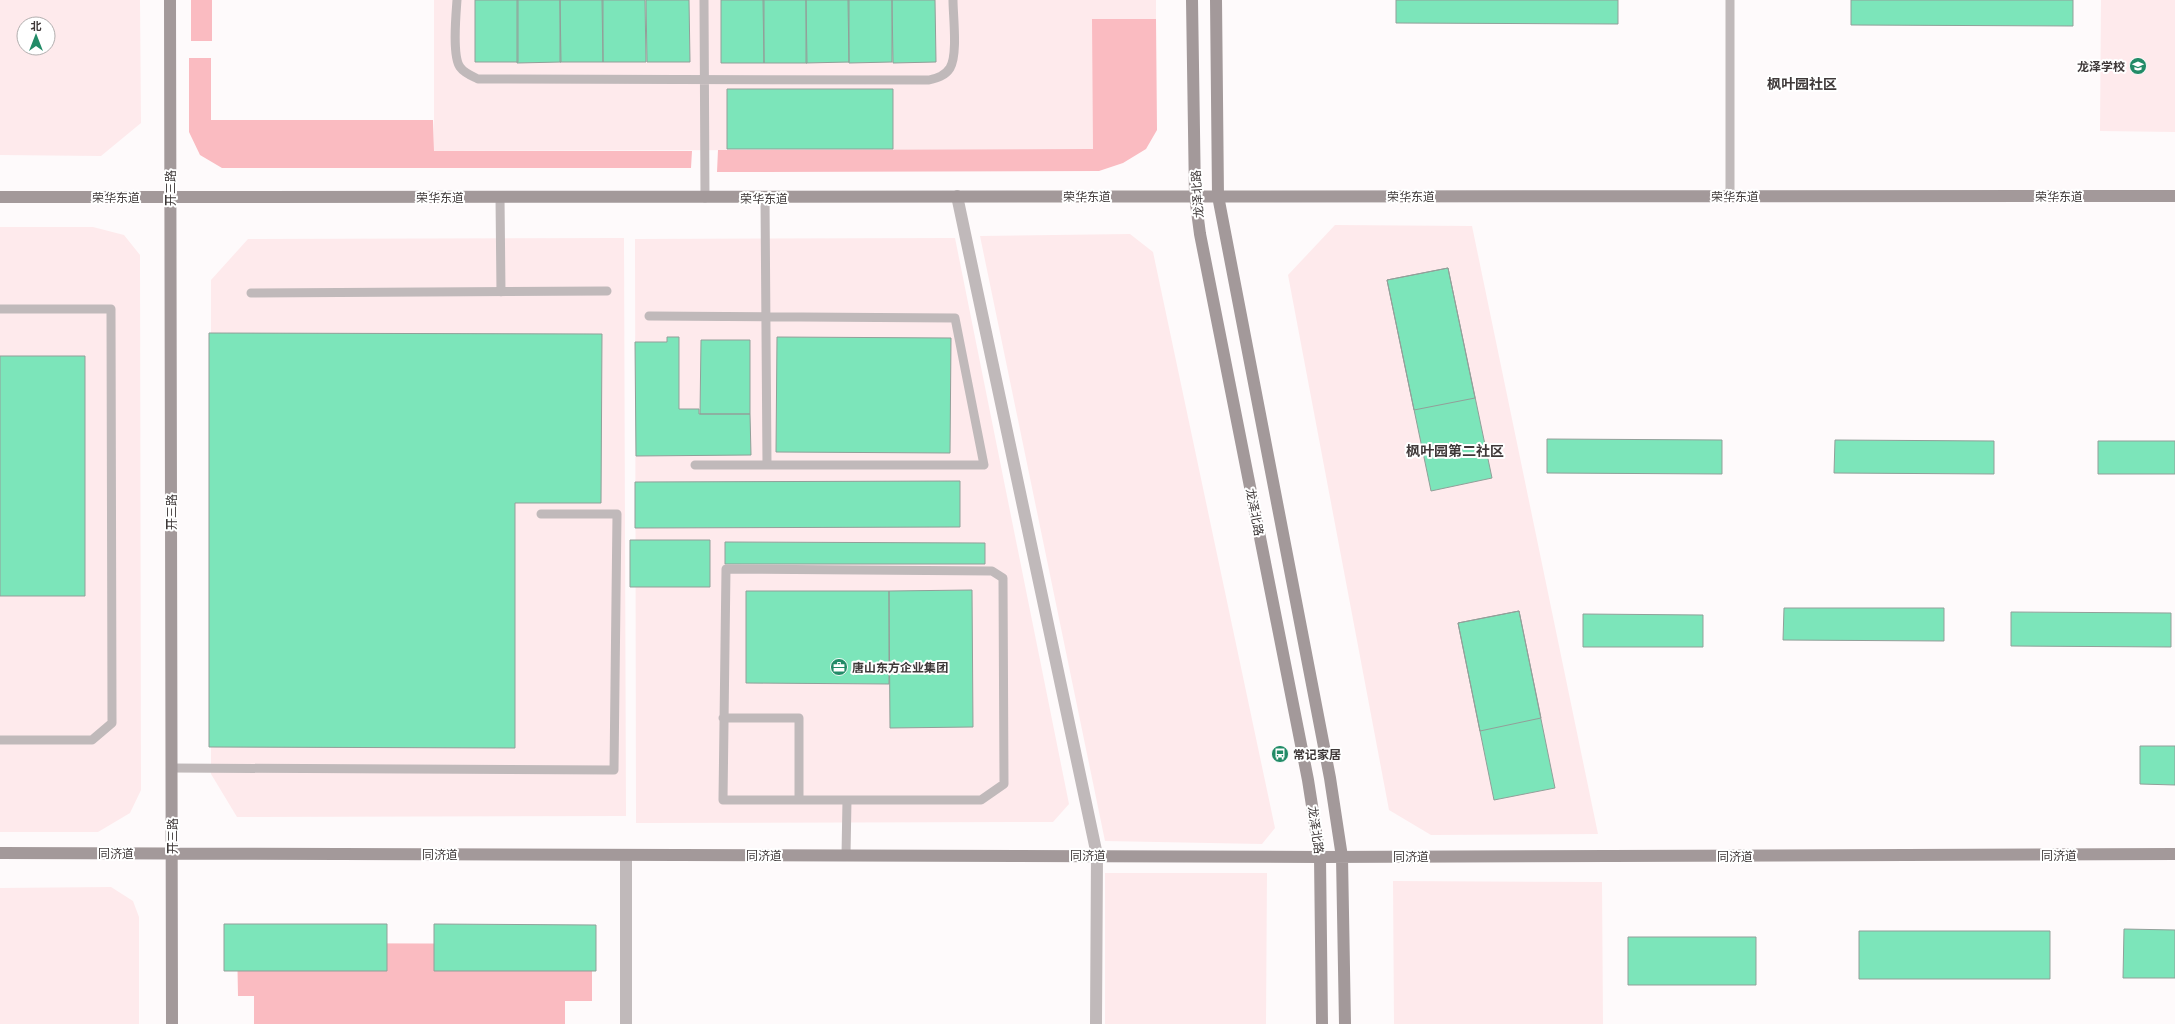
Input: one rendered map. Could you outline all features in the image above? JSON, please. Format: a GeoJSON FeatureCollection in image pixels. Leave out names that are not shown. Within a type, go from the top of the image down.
{"type":"FeatureCollection","features":[{"type":"Feature","properties":{"kind":"street","name":"开三路"},"geometry":{"type":"LineString","coordinates":[[170,0],[172,1024]]}},
{"type":"Feature","properties":{"kind":"street","name":"龙泽北路"},"geometry":{"type":"LineString","coordinates":[[1192,0],[1195,196],[1200,234],[1308,780],[1320,857],[1322,1024]]}},
{"type":"Feature","properties":{"kind":"street","name":"龙泽北路"},"geometry":{"type":"LineString","coordinates":[[1216,0],[1218,196],[1330,778],[1342,857],[1345,1024]]}},
{"type":"Feature","properties":{"kind":"street","name":"荣华东道"},"geometry":{"type":"LineString","coordinates":[[0,197],[170,196],[765,198],[957,196],[2175,196]]}},
{"type":"Feature","properties":{"kind":"street"},"geometry":{"type":"LineString","coordinates":[[957,196],[1097,855],[1096,1024]]}},
{"type":"Feature","properties":{"kind":"street","name":"同济道"},"geometry":{"type":"LineString","coordinates":[[0,853],[1097,855],[1320,857],[2175,854]]}},
{"type":"Feature","properties":{"kind":"street"},"geometry":{"type":"LineString","coordinates":[[626,855],[626,1024]]}},
{"type":"Feature","properties":{"kind":"lane"},"geometry":{"type":"LineString","coordinates":[[456,0],[459,66],[467,73],[478,78],[929,80],[942,76],[950,68],[953,54],[953,0]]}},
{"type":"Feature","properties":{"kind":"lane"},"geometry":{"type":"LineString","coordinates":[[704,0],[705,198]]}},
{"type":"Feature","properties":{"kind":"lane"},"geometry":{"type":"LineString","coordinates":[[1730,0],[1730,196]]}},
{"type":"Feature","properties":{"kind":"lane"},"geometry":{"type":"LineString","coordinates":[[500,197],[501,292]]}},
{"type":"Feature","properties":{"kind":"lane"},"geometry":{"type":"LineString","coordinates":[[765,198],[767,465]]}},
{"type":"Feature","properties":{"kind":"lane"},"geometry":{"type":"LineString","coordinates":[[251,293],[607,291]]}},
{"type":"Feature","properties":{"kind":"lane"},"geometry":{"type":"LineString","coordinates":[[0,309],[111,309],[112,715],[112,722],[92,740],[0,740]]}},
{"type":"Feature","properties":{"kind":"lane"},"geometry":{"type":"LineString","coordinates":[[649,316],[955,318],[984,465],[696,465]]}},
{"type":"Feature","properties":{"kind":"lane"},"geometry":{"type":"LineString","coordinates":[[172,768],[614,770],[617,514],[541,514]]}},
{"type":"Feature","properties":{"kind":"lane"},"geometry":{"type":"LineString","coordinates":[[726,569],[992,571],[1003,578],[1004,784],[981,800],[723,800],[723,718],[726,569]]}},
{"type":"Feature","properties":{"kind":"lane"},"geometry":{"type":"LineString","coordinates":[[723,718],[798,718],[799,800]]}},
{"type":"Feature","properties":{"kind":"lane"},"geometry":{"type":"LineString","coordinates":[[846,855],[847,800]]}},
{"type":"Feature","properties":{"kind":"shaded area"},"geometry":{"type":"Polygon","coordinates":[[[0,0],[140,0],[141,123],[101,156],[0,155],[0,0]]]}},
{"type":"Feature","properties":{"kind":"shaded area"},"geometry":{"type":"Polygon","coordinates":[[[191,0],[212,0],[212,41],[191,41],[191,0]]]}},
{"type":"Feature","properties":{"kind":"shaded area"},"geometry":{"type":"Polygon","coordinates":[[[434,0],[1156,0],[1156,19],[1093,19],[1093,149],[434,151],[434,0]]]}},
{"type":"Feature","properties":{"kind":"shaded area","name":"龙泽学校"},"geometry":{"type":"Polygon","coordinates":[[[2101,0],[2175,0],[2175,132],[2100,131],[2101,0]]]}},
{"type":"Feature","properties":{"kind":"shaded area"},"geometry":{"type":"Polygon","coordinates":[[[1092,19],[1156,19],[1157,130],[1146,149],[1123,163],[1099,171],[717,172],[718,150],[1093,149],[1092,19]]]}},
{"type":"Feature","properties":{"kind":"shaded area"},"geometry":{"type":"Polygon","coordinates":[[[189,58],[211,58],[211,120],[433,120],[434,151],[692,151],[691,168],[222,168],[200,155],[189,132],[189,58]]]}},
{"type":"Feature","properties":{"kind":"shaded area"},"geometry":{"type":"Polygon","coordinates":[[[1335,225],[1472,226],[1598,834],[1431,835],[1389,810],[1288,275],[1335,225]]]}},
{"type":"Feature","properties":{"kind":"shaded area"},"geometry":{"type":"Polygon","coordinates":[[[0,227],[93,227],[124,235],[140,255],[141,790],[130,813],[98,832],[0,832],[0,227]]]}},
{"type":"Feature","properties":{"kind":"shaded area"},"geometry":{"type":"Polygon","coordinates":[[[1130,234],[1153,252],[1275,828],[1262,844],[1105,841],[980,236],[1130,234]]]}},
{"type":"Feature","properties":{"kind":"shaded area"},"geometry":{"type":"Polygon","coordinates":[[[624,238],[626,816],[237,817],[211,774],[211,280],[248,239],[624,238]]]}},
{"type":"Feature","properties":{"kind":"shaded area"},"geometry":{"type":"Polygon","coordinates":[[[955,238],[1069,804],[1053,822],[636,823],[635,239],[955,238]]]}},
{"type":"Feature","properties":{"kind":"shaded area"},"geometry":{"type":"Polygon","coordinates":[[[1105,873],[1267,873],[1266,1024],[1105,1024],[1105,873]]]}},
{"type":"Feature","properties":{"kind":"shaded area"},"geometry":{"type":"Polygon","coordinates":[[[1393,881],[1602,882],[1603,1024],[1394,1024],[1393,881]]]}},
{"type":"Feature","properties":{"kind":"shaded area"},"geometry":{"type":"Polygon","coordinates":[[[111,887],[133,901],[139,917],[139,1024],[0,1024],[0,888],[111,887]]]}},
{"type":"Feature","properties":{"kind":"shaded area"},"geometry":{"type":"Polygon","coordinates":[[[237,943],[592,944],[592,1001],[565,1001],[565,1024],[254,1024],[254,996],[238,996],[237,943]]]}},
{"type":"Feature","properties":{"kind":"building"},"geometry":{"type":"Polygon","coordinates":[[[475,0],[518,0],[518,62],[475,62],[475,0]]]}},
{"type":"Feature","properties":{"kind":"building"},"geometry":{"type":"Polygon","coordinates":[[[517,0],[560,0],[561,62],[517,63],[517,0]]]}},
{"type":"Feature","properties":{"kind":"building"},"geometry":{"type":"Polygon","coordinates":[[[560,0],[603,0],[603,62],[560,62],[560,0]]]}},
{"type":"Feature","properties":{"kind":"building"},"geometry":{"type":"Polygon","coordinates":[[[602,0],[645,0],[646,62],[603,62],[602,0]]]}},
{"type":"Feature","properties":{"kind":"building"},"geometry":{"type":"Polygon","coordinates":[[[646,0],[689,0],[690,62],[647,62],[646,0]]]}},
{"type":"Feature","properties":{"kind":"building"},"geometry":{"type":"Polygon","coordinates":[[[721,0],[764,0],[764,63],[721,63],[721,0]]]}},
{"type":"Feature","properties":{"kind":"building"},"geometry":{"type":"Polygon","coordinates":[[[763,0],[806,0],[807,63],[764,63],[763,0]]]}},
{"type":"Feature","properties":{"kind":"building"},"geometry":{"type":"Polygon","coordinates":[[[806,0],[849,0],[849,62],[806,63],[806,0]]]}},
{"type":"Feature","properties":{"kind":"building"},"geometry":{"type":"Polygon","coordinates":[[[848,0],[892,0],[892,62],[849,63],[848,0]]]}},
{"type":"Feature","properties":{"kind":"building"},"geometry":{"type":"Polygon","coordinates":[[[892,0],[935,0],[936,62],[893,63],[892,0]]]}},
{"type":"Feature","properties":{"kind":"building"},"geometry":{"type":"Polygon","coordinates":[[[1396,0],[1618,0],[1618,24],[1396,23],[1396,0]]]}},
{"type":"Feature","properties":{"kind":"building"},"geometry":{"type":"Polygon","coordinates":[[[1851,0],[2073,0],[2073,26],[1851,25],[1851,0]]]}},
{"type":"Feature","properties":{"kind":"building"},"geometry":{"type":"Polygon","coordinates":[[[727,89],[893,89],[893,149],[727,149],[727,89]]]}},
{"type":"Feature","properties":{"kind":"building"},"geometry":{"type":"Polygon","coordinates":[[[1448,268],[1492,478],[1431,491],[1387,280],[1448,268]]]}},
{"type":"Feature","properties":{"kind":"building"},"geometry":{"type":"Polygon","coordinates":[[[1448,268],[1475,398],[1414,410],[1387,280],[1448,268]]]}},
{"type":"Feature","properties":{"kind":"building"},"geometry":{"type":"Polygon","coordinates":[[[209,333],[602,334],[601,503],[515,503],[515,748],[209,747],[209,333]]]}},
{"type":"Feature","properties":{"kind":"building"},"geometry":{"type":"Polygon","coordinates":[[[667,337],[679,337],[679,409],[699,409],[699,414],[750,414],[751,455],[636,456],[635,342],[667,342],[667,337]]]}},
{"type":"Feature","properties":{"kind":"building"},"geometry":{"type":"Polygon","coordinates":[[[777,337],[951,338],[950,453],[776,452],[777,337]]]}},
{"type":"Feature","properties":{"kind":"building"},"geometry":{"type":"Polygon","coordinates":[[[701,340],[750,340],[750,414],[700,414],[701,340]]]}},
{"type":"Feature","properties":{"kind":"building"},"geometry":{"type":"Polygon","coordinates":[[[0,356],[85,356],[85,596],[0,596],[0,356]]]}},
{"type":"Feature","properties":{"kind":"building"},"geometry":{"type":"Polygon","coordinates":[[[1547,439],[1722,440],[1722,474],[1547,473],[1547,439]]]}},
{"type":"Feature","properties":{"kind":"building"},"geometry":{"type":"Polygon","coordinates":[[[1835,440],[1994,441],[1994,474],[1834,473],[1835,440]]]}},
{"type":"Feature","properties":{"kind":"building"},"geometry":{"type":"Polygon","coordinates":[[[2098,441],[2175,441],[2175,474],[2098,474],[2098,441]]]}},
{"type":"Feature","properties":{"kind":"building"},"geometry":{"type":"Polygon","coordinates":[[[960,481],[960,527],[635,528],[635,482],[960,481]]]}},
{"type":"Feature","properties":{"kind":"building"},"geometry":{"type":"Polygon","coordinates":[[[630,540],[710,540],[710,587],[630,587],[630,540]]]}},
{"type":"Feature","properties":{"kind":"building"},"geometry":{"type":"Polygon","coordinates":[[[725,542],[985,543],[985,564],[725,564],[725,542]]]}},
{"type":"Feature","properties":{"kind":"building"},"geometry":{"type":"Polygon","coordinates":[[[972,590],[973,727],[890,728],[889,591],[972,590]]]}},
{"type":"Feature","properties":{"kind":"building"},"geometry":{"type":"Polygon","coordinates":[[[746,591],[889,591],[889,684],[746,683],[746,591]]]}},
{"type":"Feature","properties":{"kind":"building"},"geometry":{"type":"Polygon","coordinates":[[[1784,608],[1944,608],[1944,641],[1783,640],[1784,608]]]}},
{"type":"Feature","properties":{"kind":"building"},"geometry":{"type":"Polygon","coordinates":[[[1519,611],[1555,788],[1494,800],[1458,623],[1519,611]]]}},
{"type":"Feature","properties":{"kind":"building"},"geometry":{"type":"Polygon","coordinates":[[[1519,611],[1541,718],[1480,731],[1458,623],[1519,611]]]}},
{"type":"Feature","properties":{"kind":"building"},"geometry":{"type":"Polygon","coordinates":[[[2011,612],[2171,613],[2171,647],[2011,646],[2011,612]]]}},
{"type":"Feature","properties":{"kind":"building"},"geometry":{"type":"Polygon","coordinates":[[[1583,614],[1703,615],[1703,647],[1583,647],[1583,614]]]}},
{"type":"Feature","properties":{"kind":"building"},"geometry":{"type":"Polygon","coordinates":[[[2140,746],[2175,746],[2175,785],[2140,784],[2140,746]]]}},
{"type":"Feature","properties":{"kind":"building"},"geometry":{"type":"Polygon","coordinates":[[[224,924],[387,924],[387,971],[224,971],[224,924]]]}},
{"type":"Feature","properties":{"kind":"building"},"geometry":{"type":"Polygon","coordinates":[[[434,924],[596,925],[596,971],[434,971],[434,924]]]}},
{"type":"Feature","properties":{"kind":"building"},"geometry":{"type":"Polygon","coordinates":[[[2124,929],[2175,930],[2175,978],[2123,978],[2124,929]]]}},
{"type":"Feature","properties":{"kind":"building"},"geometry":{"type":"Polygon","coordinates":[[[1859,931],[2050,931],[2050,979],[1859,979],[1859,931]]]}},
{"type":"Feature","properties":{"kind":"building"},"geometry":{"type":"Polygon","coordinates":[[[1628,937],[1756,937],[1756,985],[1628,985],[1628,937]]]}},
{"type":"Feature","properties":{"kind":"place","name":"龙泽学校"},"geometry":{"type":"Point","coordinates":[2138,66]}},
{"type":"Feature","properties":{"kind":"place","name":"唐山东方企业集团"},"geometry":{"type":"Point","coordinates":[839,667]}},
{"type":"Feature","properties":{"kind":"place","name":"常记家居"},"geometry":{"type":"Point","coordinates":[1280,754]}},
{"type":"Feature","properties":{"kind":"district","name":"枫叶园社区"},"geometry":{"type":"Point","coordinates":[1802,84]}},
{"type":"Feature","properties":{"kind":"district","name":"枫叶园第二社区"},"geometry":{"type":"Point","coordinates":[1455,451]}}]}
